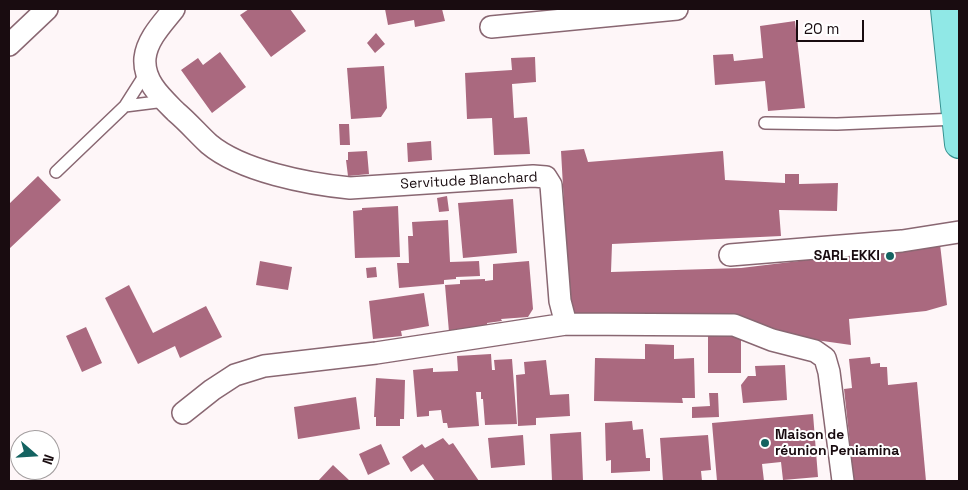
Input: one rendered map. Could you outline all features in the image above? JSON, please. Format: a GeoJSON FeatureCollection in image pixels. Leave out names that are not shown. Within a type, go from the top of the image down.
{"type":"FeatureCollection","features":[{"type":"Feature","properties":{"kind":"main road"},"geometry":{"type":"LineString","coordinates":[[945,9],[955,70],[958,132]]}},
{"type":"Feature","properties":{"kind":"street"},"geometry":{"type":"LineString","coordinates":[[12,45],[47,9]]}},
{"type":"Feature","properties":{"kind":"street"},"geometry":{"type":"LineString","coordinates":[[146,73],[145,59],[147,50],[154,35],[174,9]]}},
{"type":"Feature","properties":{"kind":"street"},"geometry":{"type":"LineString","coordinates":[[491,27],[677,9]]}},
{"type":"Feature","properties":{"kind":"street","name":"Servitude Blanchard"},"geometry":{"type":"LineString","coordinates":[[146,73],[155,90],[209,144],[231,158],[269,172],[322,186],[350,188],[533,176],[546,177],[551,184],[560,301],[566,324]]}},
{"type":"Feature","properties":{"kind":"street"},"geometry":{"type":"LineString","coordinates":[[730,255],[902,241],[959,232]]}},
{"type":"Feature","properties":{"kind":"street"},"geometry":{"type":"LineString","coordinates":[[183,413],[235,375],[264,366],[376,353],[566,324],[734,325],[772,340],[815,351],[825,358],[829,372],[843,481]]}},
{"type":"Feature","properties":{"kind":"lane"},"geometry":{"type":"LineString","coordinates":[[56,172],[126,106],[146,73]]}},
{"type":"Feature","properties":{"kind":"lane"},"geometry":{"type":"LineString","coordinates":[[126,106],[165,101]]}},
{"type":"Feature","properties":{"kind":"lane"},"geometry":{"type":"LineString","coordinates":[[765,123],[837,124],[958,132]]}},
{"type":"Feature","properties":{"kind":"building"},"geometry":{"type":"Polygon","coordinates":[[[249,9],[290,9],[306,31],[271,57],[240,15],[249,9]]]}},
{"type":"Feature","properties":{"kind":"building"},"geometry":{"type":"Polygon","coordinates":[[[385,9],[442,9],[445,21],[415,27],[414,20],[388,25],[385,9]]]}},
{"type":"Feature","properties":{"kind":"building"},"geometry":{"type":"Polygon","coordinates":[[[795,21],[805,108],[768,111],[765,81],[715,85],[713,55],[733,54],[734,61],[763,58],[760,26],[795,21]]]}},
{"type":"Feature","properties":{"kind":"building"},"geometry":{"type":"Polygon","coordinates":[[[376,33],[385,44],[375,53],[367,43],[376,33]]]}},
{"type":"Feature","properties":{"kind":"building"},"geometry":{"type":"Polygon","coordinates":[[[220,52],[246,87],[212,113],[181,70],[198,58],[203,65],[220,52]]]}},
{"type":"Feature","properties":{"kind":"building"},"geometry":{"type":"Polygon","coordinates":[[[535,57],[536,82],[512,84],[514,118],[527,117],[530,154],[494,155],[492,118],[467,119],[465,73],[512,70],[511,58],[535,57]]]}},
{"type":"Feature","properties":{"kind":"building"},"geometry":{"type":"Polygon","coordinates":[[[384,66],[387,108],[381,117],[351,119],[347,68],[384,66]]]}},
{"type":"Feature","properties":{"kind":"building"},"geometry":{"type":"Polygon","coordinates":[[[339,124],[349,124],[350,145],[340,145],[339,124]]]}},
{"type":"Feature","properties":{"kind":"building"},"geometry":{"type":"Polygon","coordinates":[[[431,141],[432,160],[408,162],[407,143],[431,141]]]}},
{"type":"Feature","properties":{"kind":"building","name":"SARL EKKI"},"geometry":{"type":"Polygon","coordinates":[[[584,149],[588,162],[723,151],[725,180],[785,183],[785,174],[799,174],[799,184],[838,183],[837,211],[779,210],[781,236],[612,244],[611,272],[741,268],[940,244],[947,305],[926,311],[849,319],[851,345],[766,333],[579,318],[570,311],[561,151],[584,149]]]}},
{"type":"Feature","properties":{"kind":"building"},"geometry":{"type":"Polygon","coordinates":[[[367,151],[369,174],[348,176],[346,160],[348,160],[348,152],[367,151]]]}},
{"type":"Feature","properties":{"kind":"building"},"geometry":{"type":"Polygon","coordinates":[[[38,176],[61,200],[9,249],[9,204],[38,176]]]}},
{"type":"Feature","properties":{"kind":"building"},"geometry":{"type":"Polygon","coordinates":[[[447,196],[449,211],[439,212],[437,198],[447,196]]]}},
{"type":"Feature","properties":{"kind":"building"},"geometry":{"type":"Polygon","coordinates":[[[513,199],[517,253],[463,258],[458,203],[513,199]]]}},
{"type":"Feature","properties":{"kind":"building"},"geometry":{"type":"Polygon","coordinates":[[[398,206],[400,257],[355,258],[353,211],[362,210],[362,208],[398,206]]]}},
{"type":"Feature","properties":{"kind":"building"},"geometry":{"type":"Polygon","coordinates":[[[448,220],[450,262],[479,261],[480,276],[456,277],[456,279],[444,280],[444,284],[399,288],[397,263],[409,263],[408,236],[413,236],[412,222],[448,220]]]}},
{"type":"Feature","properties":{"kind":"building"},"geometry":{"type":"Polygon","coordinates":[[[260,261],[292,267],[288,290],[256,285],[260,261]]]}},
{"type":"Feature","properties":{"kind":"building"},"geometry":{"type":"Polygon","coordinates":[[[529,261],[533,309],[528,317],[501,319],[502,321],[487,323],[488,328],[449,332],[445,285],[460,284],[460,280],[493,280],[493,264],[529,261]]]}},
{"type":"Feature","properties":{"kind":"building"},"geometry":{"type":"Polygon","coordinates":[[[376,267],[377,277],[367,278],[366,268],[376,267]]]}},
{"type":"Feature","properties":{"kind":"building"},"geometry":{"type":"Polygon","coordinates":[[[129,285],[153,333],[206,306],[222,337],[180,358],[175,346],[138,364],[105,298],[129,285]]]}},
{"type":"Feature","properties":{"kind":"building"},"geometry":{"type":"Polygon","coordinates":[[[424,293],[429,326],[401,331],[402,336],[373,339],[369,301],[424,293]]]}},
{"type":"Feature","properties":{"kind":"building"},"geometry":{"type":"Polygon","coordinates":[[[86,327],[102,363],[82,372],[66,336],[86,327]]]}},
{"type":"Feature","properties":{"kind":"building"},"geometry":{"type":"Polygon","coordinates":[[[741,333],[741,373],[708,373],[708,334],[741,333]]]}},
{"type":"Feature","properties":{"kind":"building"},"geometry":{"type":"Polygon","coordinates":[[[645,344],[674,345],[674,359],[694,358],[695,398],[682,398],[683,403],[594,401],[595,358],[645,359],[645,344]]]}},
{"type":"Feature","properties":{"kind":"building"},"geometry":{"type":"Polygon","coordinates":[[[491,354],[492,370],[495,370],[494,360],[512,359],[517,424],[485,425],[481,392],[476,392],[479,426],[448,428],[447,423],[443,423],[441,410],[429,411],[429,416],[417,417],[413,370],[433,368],[433,372],[458,371],[457,356],[491,354]]]}},
{"type":"Feature","properties":{"kind":"building"},"geometry":{"type":"Polygon","coordinates":[[[870,357],[871,364],[880,363],[880,367],[887,367],[888,385],[917,382],[926,481],[854,481],[844,389],[852,388],[849,359],[870,357]]]}},
{"type":"Feature","properties":{"kind":"building"},"geometry":{"type":"Polygon","coordinates":[[[546,360],[550,395],[569,394],[570,416],[536,418],[536,425],[518,426],[516,375],[525,374],[524,362],[546,360]]]}},
{"type":"Feature","properties":{"kind":"building"},"geometry":{"type":"Polygon","coordinates":[[[785,365],[787,400],[743,403],[741,385],[748,376],[756,376],[755,366],[785,365]]]}},
{"type":"Feature","properties":{"kind":"building"},"geometry":{"type":"Polygon","coordinates":[[[376,378],[405,380],[404,419],[400,419],[400,426],[376,426],[376,417],[374,417],[376,378]]]}},
{"type":"Feature","properties":{"kind":"building"},"geometry":{"type":"Polygon","coordinates":[[[709,393],[718,393],[719,417],[692,418],[692,407],[710,406],[709,393]]]}},
{"type":"Feature","properties":{"kind":"building"},"geometry":{"type":"Polygon","coordinates":[[[356,397],[360,429],[298,439],[294,407],[356,397]]]}},
{"type":"Feature","properties":{"kind":"building","name":"Maison de réunion Peniamina"},"geometry":{"type":"Polygon","coordinates":[[[813,414],[818,477],[783,480],[781,462],[762,464],[764,481],[717,481],[712,423],[813,414]]]}},
{"type":"Feature","properties":{"kind":"building"},"geometry":{"type":"Polygon","coordinates":[[[632,421],[633,430],[643,429],[646,458],[650,458],[650,471],[611,473],[611,460],[606,461],[605,423],[632,421]]]}},
{"type":"Feature","properties":{"kind":"building"},"geometry":{"type":"Polygon","coordinates":[[[581,432],[583,481],[552,481],[550,434],[581,432]]]}},
{"type":"Feature","properties":{"kind":"building"},"geometry":{"type":"Polygon","coordinates":[[[523,435],[525,465],[491,468],[488,438],[523,435]]]}},
{"type":"Feature","properties":{"kind":"building"},"geometry":{"type":"Polygon","coordinates":[[[708,435],[711,470],[701,471],[702,481],[663,481],[660,438],[708,435]]]}},
{"type":"Feature","properties":{"kind":"building"},"geometry":{"type":"Polygon","coordinates":[[[443,438],[449,445],[453,443],[479,481],[435,481],[423,464],[411,472],[402,457],[422,444],[425,448],[443,438]]]}},
{"type":"Feature","properties":{"kind":"building"},"geometry":{"type":"Polygon","coordinates":[[[381,444],[390,464],[368,475],[359,454],[381,444]]]}},
{"type":"Feature","properties":{"kind":"building"},"geometry":{"type":"Polygon","coordinates":[[[333,465],[350,481],[318,481],[333,465]]]}},
{"type":"Feature","properties":{"kind":"place","name":"SARL EKKI"},"geometry":{"type":"Point","coordinates":[890,256]}},
{"type":"Feature","properties":{"kind":"place","name":"Maison de réunion Peniamina"},"geometry":{"type":"Point","coordinates":[765,443]}}]}
